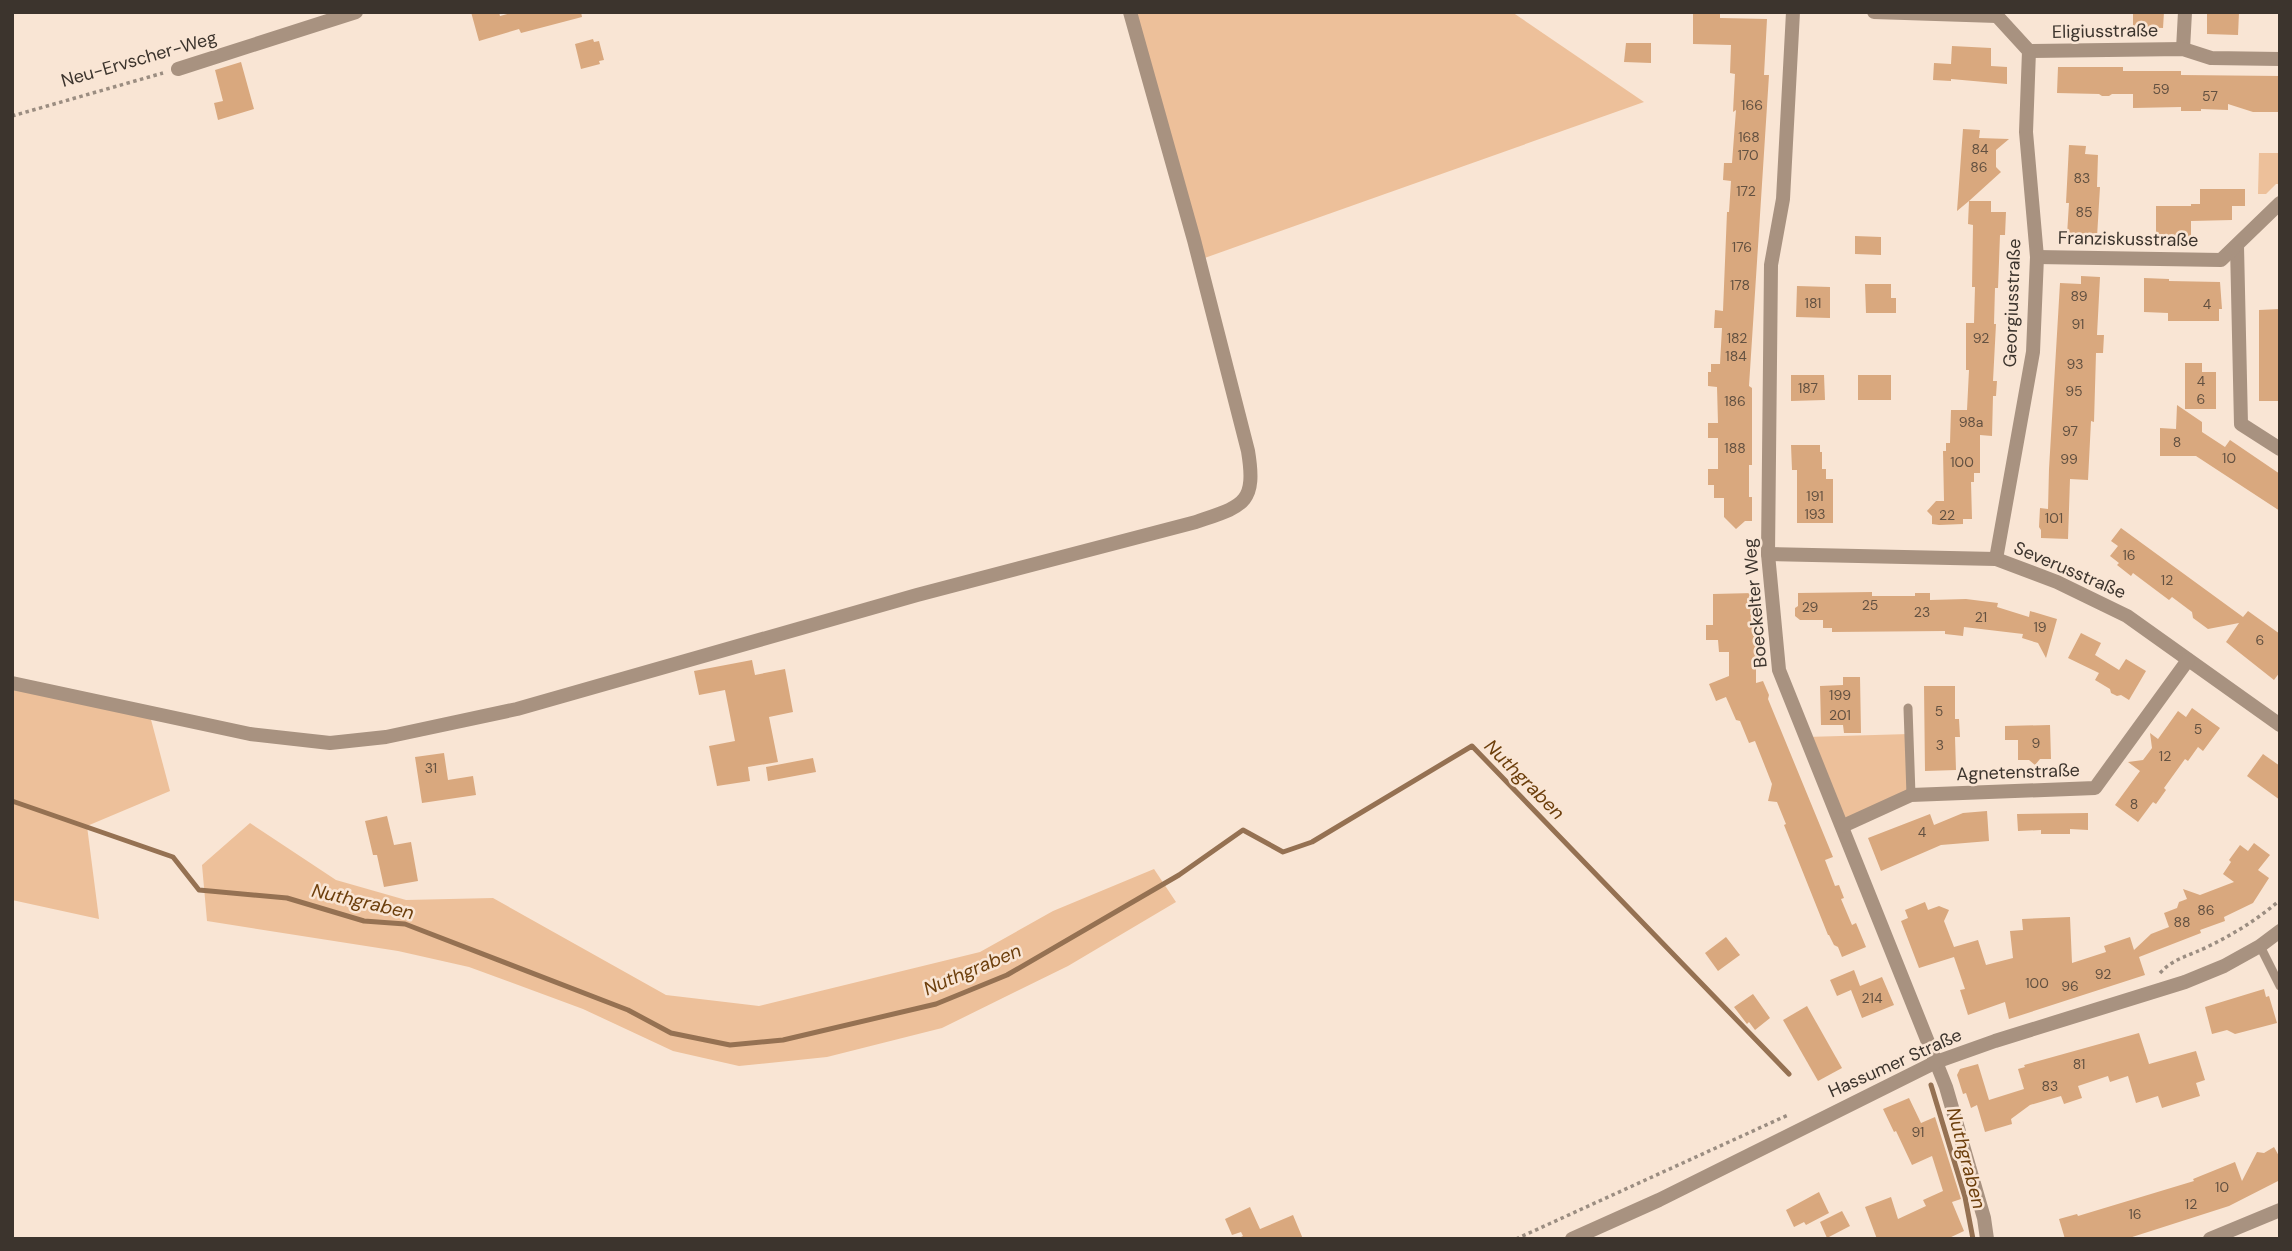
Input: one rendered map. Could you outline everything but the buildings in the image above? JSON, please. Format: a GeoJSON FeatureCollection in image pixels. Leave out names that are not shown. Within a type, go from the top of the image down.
{"type":"FeatureCollection","features":[{"type":"Feature","properties":{"kind":"street","name":"Neu-Ervscher-Weg"},"geometry":{"type":"LineString","coordinates":[[178,69],[356,12]]}},
{"type":"Feature","properties":{"kind":"street"},"geometry":{"type":"LineString","coordinates":[[12,683],[250,734],[330,743],[386,737],[517,709],[917,595],[1196,522],[1233,509],[1248,494],[1252,484],[1248,451],[1195,240],[1130,12]]}},
{"type":"Feature","properties":{"kind":"street","name":"Boeckelter Weg"},"geometry":{"type":"LineString","coordinates":[[1793,12],[1783,199],[1771,265],[1768,554],[1779,670],[1946,1087],[1984,1218],[1987,1239]]}},
{"type":"Feature","properties":{"kind":"street"},"geometry":{"type":"LineString","coordinates":[[1874,12],[1997,14],[2029,51]]}},
{"type":"Feature","properties":{"kind":"street","name":"Eligiusstraße"},"geometry":{"type":"LineString","coordinates":[[2183,49],[2185,12]]}},
{"type":"Feature","properties":{"kind":"street","name":"Eligiusstraße"},"geometry":{"type":"LineString","coordinates":[[2029,51],[2183,49],[2211,58],[2280,58]]}},
{"type":"Feature","properties":{"kind":"street","name":"Georgiusstraße"},"geometry":{"type":"LineString","coordinates":[[1996,559],[2033,352],[2036,257],[2026,132],[2029,51]]}},
{"type":"Feature","properties":{"kind":"street","name":"Franziskusstraße"},"geometry":{"type":"LineString","coordinates":[[2036,257],[2221,260],[2280,203]]}},
{"type":"Feature","properties":{"kind":"street"},"geometry":{"type":"LineString","coordinates":[[2237,246],[2241,424],[2280,449]]}},
{"type":"Feature","properties":{"kind":"street","name":"Severusstraße"},"geometry":{"type":"LineString","coordinates":[[1768,554],[1996,559],[2057,582],[2127,616],[2280,725]]}},
{"type":"Feature","properties":{"kind":"street","name":"Agnetenstraße"},"geometry":{"type":"LineString","coordinates":[[1843,826],[1911,795],[2095,788],[2189,660]]}},
{"type":"Feature","properties":{"kind":"street","name":"Hassumer Straße"},"geometry":{"type":"LineString","coordinates":[[1572,1239],[1659,1200],[1936,1062],[2185,982],[2224,966],[2260,946],[2280,930]]}},
{"type":"Feature","properties":{"kind":"street"},"geometry":{"type":"LineString","coordinates":[[2210,1239],[2280,1210]]}},
{"type":"Feature","properties":{"kind":"lane"},"geometry":{"type":"LineString","coordinates":[[1908,708],[1911,795]]}},
{"type":"Feature","properties":{"kind":"lane"},"geometry":{"type":"LineString","coordinates":[[2260,946],[2280,986]]}},
{"type":"Feature","properties":{"kind":"path","name":"Neu-Ervscher-Weg"},"geometry":{"type":"LineString","coordinates":[[12,116],[178,69]]}},
{"type":"Feature","properties":{"kind":"shaded area"},"geometry":{"type":"Polygon","coordinates":[[[1130,12],[1512,12],[1644,102],[1199,260],[1130,12]]]}},
{"type":"Feature","properties":{"kind":"shaded area"},"geometry":{"type":"Polygon","coordinates":[[[2259,153],[2280,153],[2280,184],[2276,184],[2266,194],[2258,194],[2259,153]]]}},
{"type":"Feature","properties":{"kind":"shaded area"},"geometry":{"type":"Polygon","coordinates":[[[12,683],[149,712],[170,791],[87,826],[99,919],[12,900],[12,683]]]}},
{"type":"Feature","properties":{"kind":"shaded area"},"geometry":{"type":"Polygon","coordinates":[[[1909,734],[1911,795],[1843,826],[1806,737],[1909,734]]]}},
{"type":"Feature","properties":{"kind":"shaded area"},"geometry":{"type":"Polygon","coordinates":[[[250,823],[336,880],[406,900],[493,898],[666,995],[759,1006],[980,952],[1053,911],[1154,869],[1176,902],[1068,966],[942,1028],[827,1057],[739,1066],[673,1051],[583,1009],[469,967],[398,951],[207,921],[202,865],[250,823]]]}},
{"type":"Feature","properties":{"kind":"waterway","name":"Nuthgraben"},"geometry":{"type":"LineString","coordinates":[[12,801],[173,857],[199,890],[287,898],[364,921],[405,924],[628,1010],[671,1033],[730,1045],[783,1040],[936,1004],[1007,975],[1179,875],[1243,830],[1283,852],[1312,842],[1472,746],[1789,1074]]}},
{"type":"Feature","properties":{"kind":"waterway","name":"Nuthgraben"},"geometry":{"type":"LineString","coordinates":[[1931,1085],[1965,1197],[1973,1239]]}}]}
